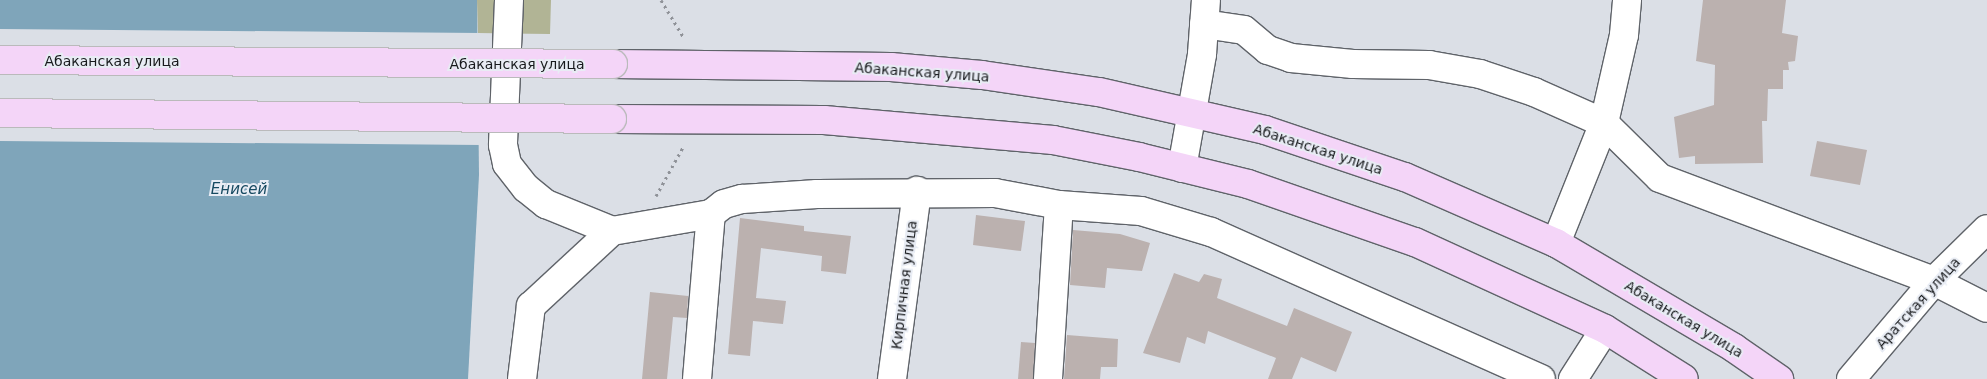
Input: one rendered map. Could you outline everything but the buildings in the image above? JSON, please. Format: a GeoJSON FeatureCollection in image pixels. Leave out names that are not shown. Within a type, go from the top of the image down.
{"type":"FeatureCollection","features":[{"type":"Feature","properties":{"kind":"main road","name":"Абаканская улица"},"geometry":{"type":"LineString","coordinates":[[0,60],[891,67],[982,75],[1099,92],[1265,130],[1405,177],[1556,243],[1711,334],[1779,379]]}},
{"type":"Feature","properties":{"kind":"main road"},"geometry":{"type":"LineString","coordinates":[[0,113],[824,120],[958,130],[1053,140],[1248,184],[1415,242],[1605,329],[1684,379]]}},
{"type":"Feature","properties":{"kind":"street"},"geometry":{"type":"LineString","coordinates":[[509,0],[503,145],[507,164],[526,188],[546,204],[612,231],[711,214],[724,204],[742,199],[917,191],[995,193],[1059,205],[1141,212],[1211,232],[1541,379]]}},
{"type":"Feature","properties":{"kind":"street"},"geometry":{"type":"LineString","coordinates":[[1556,243],[1604,123],[1624,35],[1628,0]]}},
{"type":"Feature","properties":{"kind":"street"},"geometry":{"type":"LineString","coordinates":[[1182,168],[1193,112],[1206,12],[1244,30],[1268,50],[1291,58],[1353,64],[1429,65],[1480,74],[1534,92],[1604,123],[1660,178],[1934,281],[1987,308]]}},
{"type":"Feature","properties":{"kind":"street","name":"Кирпичная улица"},"geometry":{"type":"LineString","coordinates":[[892,379],[917,191]]}},
{"type":"Feature","properties":{"kind":"street"},"geometry":{"type":"LineString","coordinates":[[1048,379],[1059,205]]}},
{"type":"Feature","properties":{"kind":"street"},"geometry":{"type":"LineString","coordinates":[[696,379],[711,214]]}},
{"type":"Feature","properties":{"kind":"street","name":"Аратская улица"},"geometry":{"type":"LineString","coordinates":[[1851,379],[1934,281],[1987,229]]}},
{"type":"Feature","properties":{"kind":"street"},"geometry":{"type":"LineString","coordinates":[[522,379],[531,306],[612,231]]}},
{"type":"Feature","properties":{"kind":"street"},"geometry":{"type":"LineString","coordinates":[[1573,379],[1605,329]]}},
{"type":"Feature","properties":{"kind":"path"},"geometry":{"type":"LineString","coordinates":[[660,0],[686,41]]}},
{"type":"Feature","properties":{"kind":"path"},"geometry":{"type":"LineString","coordinates":[[652,202],[686,142]]}},
{"type":"Feature","properties":{"kind":"green space"},"geometry":{"type":"Polygon","coordinates":[[[477,0],[551,0],[550,34],[478,33],[477,0]]]}},
{"type":"Feature","properties":{"kind":"water","name":"Енисей"},"geometry":{"type":"Polygon","coordinates":[[[0,0],[477,0],[479,175],[468,379],[0,379],[0,0]]]}},
{"type":"Feature","properties":{"kind":"pier"},"geometry":{"type":"Polygon","coordinates":[[[0,29],[480,33],[481,145],[0,141],[0,29]]]}}]}
